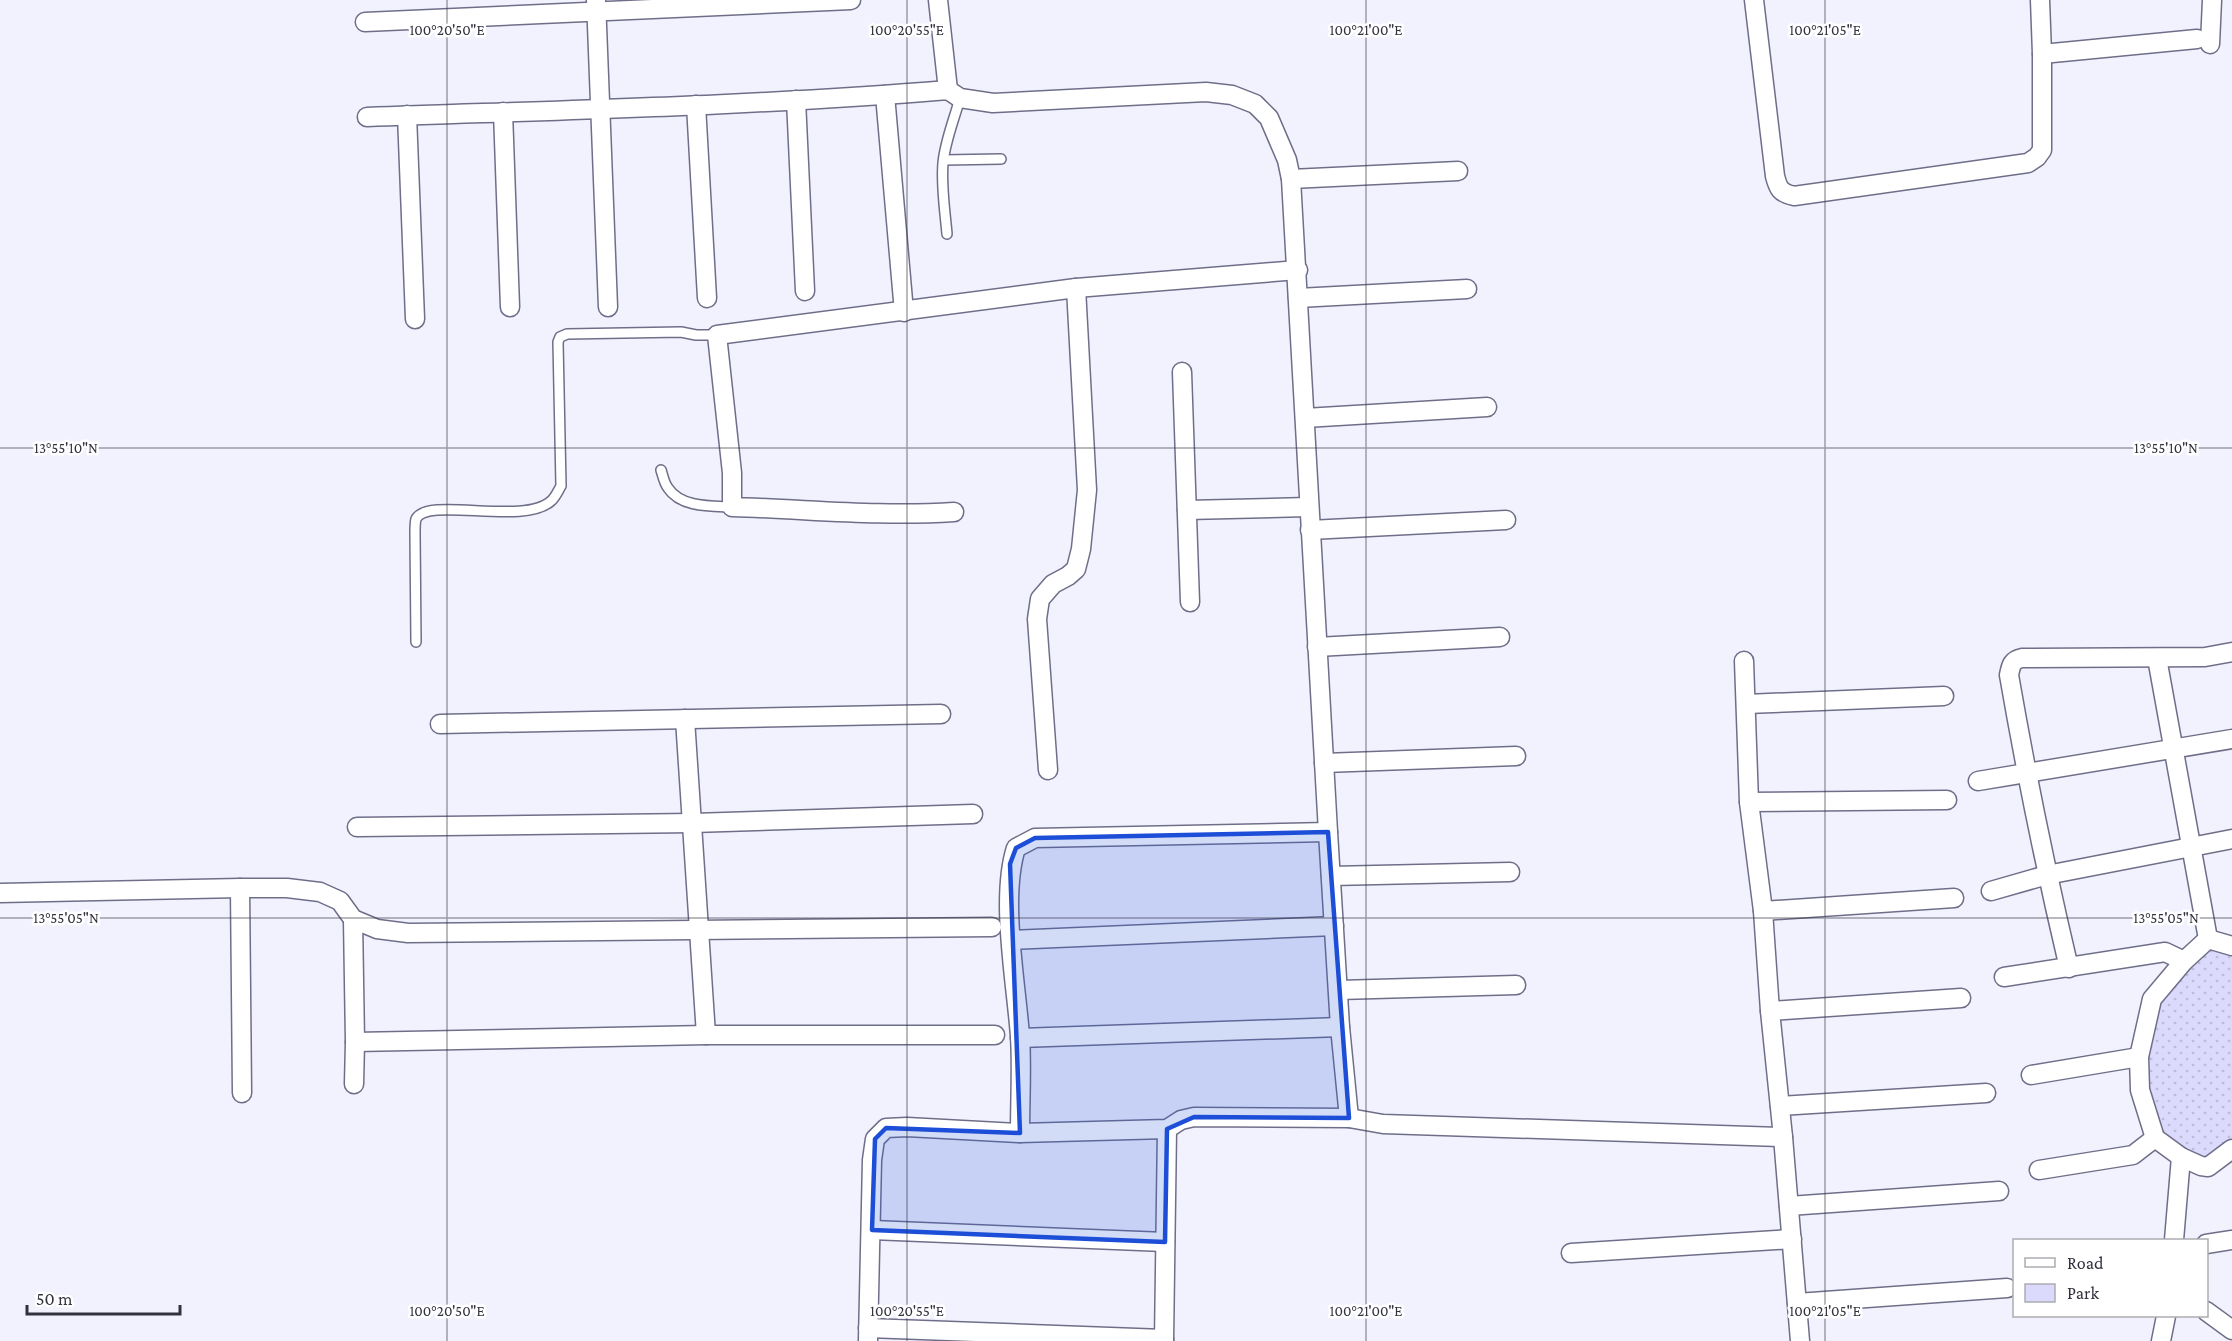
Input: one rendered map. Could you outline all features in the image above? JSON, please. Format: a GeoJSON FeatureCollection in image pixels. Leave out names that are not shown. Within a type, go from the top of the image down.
{"type":"FeatureCollection","features":[{"type":"Feature","properties":{"kind":"street"},"geometry":{"type":"LineString","coordinates":[[365,22],[596,5],[851,0]]}},
{"type":"Feature","properties":{"kind":"street"},"geometry":{"type":"LineString","coordinates":[[938,0],[954,94]]}},
{"type":"Feature","properties":{"kind":"street"},"geometry":{"type":"LineString","coordinates":[[1754,0],[1775,176],[1779,189],[1784,194],[1794,196],[2028,163],[2037,157],[2042,150],[2040,0]]}},
{"type":"Feature","properties":{"kind":"street"},"geometry":{"type":"LineString","coordinates":[[2042,54],[2204,42],[2212,0]]}},
{"type":"Feature","properties":{"kind":"street"},"geometry":{"type":"LineString","coordinates":[[596,5],[608,307]]}},
{"type":"Feature","properties":{"kind":"street"},"geometry":{"type":"LineString","coordinates":[[367,117],[600,110],[885,95],[954,94],[993,104],[1206,92],[1232,95],[1255,104],[1269,118],[1287,160],[1291,179],[1298,270],[1308,507],[1340,1027],[1349,1118]]}},
{"type":"Feature","properties":{"kind":"street"},"geometry":{"type":"LineString","coordinates":[[885,95],[904,312]]}},
{"type":"Feature","properties":{"kind":"street"},"geometry":{"type":"LineString","coordinates":[[796,100],[805,291]]}},
{"type":"Feature","properties":{"kind":"street"},"geometry":{"type":"LineString","coordinates":[[696,105],[707,298]]}},
{"type":"Feature","properties":{"kind":"street"},"geometry":{"type":"LineString","coordinates":[[503,112],[510,307]]}},
{"type":"Feature","properties":{"kind":"street"},"geometry":{"type":"LineString","coordinates":[[407,115],[415,319]]}},
{"type":"Feature","properties":{"kind":"street"},"geometry":{"type":"LineString","coordinates":[[1291,179],[1458,171]]}},
{"type":"Feature","properties":{"kind":"street"},"geometry":{"type":"LineString","coordinates":[[954,512],[904,515],[732,507],[732,473],[717,335],[1076,288],[1298,270]]}},
{"type":"Feature","properties":{"kind":"street"},"geometry":{"type":"LineString","coordinates":[[1048,770],[1036,619],[1041,599],[1053,584],[1068,576],[1076,568],[1081,549],[1087,490],[1076,288]]}},
{"type":"Feature","properties":{"kind":"street"},"geometry":{"type":"LineString","coordinates":[[1298,298],[1467,289]]}},
{"type":"Feature","properties":{"kind":"street"},"geometry":{"type":"LineString","coordinates":[[1182,372],[1190,602]]}},
{"type":"Feature","properties":{"kind":"street"},"geometry":{"type":"LineString","coordinates":[[1305,418],[1487,407]]}},
{"type":"Feature","properties":{"kind":"street"},"geometry":{"type":"LineString","coordinates":[[1187,510],[1308,507]]}},
{"type":"Feature","properties":{"kind":"street"},"geometry":{"type":"LineString","coordinates":[[1310,530],[1506,520]]}},
{"type":"Feature","properties":{"kind":"street"},"geometry":{"type":"LineString","coordinates":[[1317,647],[1500,637]]}},
{"type":"Feature","properties":{"kind":"street"},"geometry":{"type":"LineString","coordinates":[[2070,968],[2047,875],[2026,773],[2009,675],[2011,664],[2022,658],[2205,657],[2232,652]]}},
{"type":"Feature","properties":{"kind":"street"},"geometry":{"type":"LineString","coordinates":[[2157,658],[2208,939]]}},
{"type":"Feature","properties":{"kind":"street"},"geometry":{"type":"LineString","coordinates":[[1744,661],[1749,802],[1763,911],[1800,1341],[1792,1341]]}},
{"type":"Feature","properties":{"kind":"street"},"geometry":{"type":"LineString","coordinates":[[1746,704],[1944,696]]}},
{"type":"Feature","properties":{"kind":"street"},"geometry":{"type":"LineString","coordinates":[[440,724],[941,714]]}},
{"type":"Feature","properties":{"kind":"street"},"geometry":{"type":"LineString","coordinates":[[685,719],[706,1035]]}},
{"type":"Feature","properties":{"kind":"street"},"geometry":{"type":"LineString","coordinates":[[1978,782],[2232,739]]}},
{"type":"Feature","properties":{"kind":"street"},"geometry":{"type":"LineString","coordinates":[[1324,763],[1516,756]]}},
{"type":"Feature","properties":{"kind":"street"},"geometry":{"type":"LineString","coordinates":[[1749,802],[1947,800]]}},
{"type":"Feature","properties":{"kind":"street"},"geometry":{"type":"LineString","coordinates":[[357,826],[693,824],[973,814]]}},
{"type":"Feature","properties":{"kind":"street"},"geometry":{"type":"LineString","coordinates":[[1020,1132],[1020,1038],[1009,894],[1010,864],[1016,848],[1035,838],[1328,832]]}},
{"type":"Feature","properties":{"kind":"street"},"geometry":{"type":"LineString","coordinates":[[1991,891],[2047,875],[2232,839]]}},
{"type":"Feature","properties":{"kind":"street"},"geometry":{"type":"LineString","coordinates":[[1331,876],[1510,872]]}},
{"type":"Feature","properties":{"kind":"street"},"geometry":{"type":"LineString","coordinates":[[0,893],[240,888],[320,891],[340,901],[353,919],[377,929],[408,933],[992,927]]}},
{"type":"Feature","properties":{"kind":"street"},"geometry":{"type":"LineString","coordinates":[[240,888],[242,1093]]}},
{"type":"Feature","properties":{"kind":"street"},"geometry":{"type":"LineString","coordinates":[[1763,911],[1954,898]]}},
{"type":"Feature","properties":{"kind":"street"},"geometry":{"type":"LineString","coordinates":[[353,919],[354,1084]]}},
{"type":"Feature","properties":{"kind":"street"},"geometry":{"type":"LineString","coordinates":[[1012,940],[1334,926]]}},
{"type":"Feature","properties":{"kind":"street"},"geometry":{"type":"LineString","coordinates":[[2208,939],[2232,946]]}},
{"type":"Feature","properties":{"kind":"street"},"geometry":{"type":"LineString","coordinates":[[2208,939],[2184,961],[2152,999],[2139,1057],[2140,1090],[2156,1138],[2181,1156],[2208,1167],[2232,1149]]}},
{"type":"Feature","properties":{"kind":"street"},"geometry":{"type":"LineString","coordinates":[[2004,977],[2165,952],[2184,961]]}},
{"type":"Feature","properties":{"kind":"street"},"geometry":{"type":"LineString","coordinates":[[1339,990],[1516,985]]}},
{"type":"Feature","properties":{"kind":"street"},"geometry":{"type":"LineString","coordinates":[[1770,1011],[1961,998]]}},
{"type":"Feature","properties":{"kind":"street"},"geometry":{"type":"LineString","coordinates":[[1020,1038],[1340,1027]]}},
{"type":"Feature","properties":{"kind":"street"},"geometry":{"type":"LineString","coordinates":[[355,1042],[706,1035],[994,1035]]}},
{"type":"Feature","properties":{"kind":"street"},"geometry":{"type":"LineString","coordinates":[[2031,1075],[2139,1057]]}},
{"type":"Feature","properties":{"kind":"street"},"geometry":{"type":"LineString","coordinates":[[1780,1106],[1986,1093]]}},
{"type":"Feature","properties":{"kind":"street"},"geometry":{"type":"LineString","coordinates":[[1167,1129],[1164,1340],[868,1335],[872,1160],[875,1139],[886,1128],[1020,1132],[1167,1129],[1181,1120],[1194,1117],[1349,1118],[1383,1124],[1784,1137]]}},
{"type":"Feature","properties":{"kind":"street"},"geometry":{"type":"LineString","coordinates":[[2039,1170],[2133,1155],[2156,1138]]}},
{"type":"Feature","properties":{"kind":"street"},"geometry":{"type":"LineString","coordinates":[[2174,1239],[2181,1156]]}},
{"type":"Feature","properties":{"kind":"street"},"geometry":{"type":"LineString","coordinates":[[1789,1206],[1999,1191]]}},
{"type":"Feature","properties":{"kind":"street"},"geometry":{"type":"LineString","coordinates":[[872,1230],[1166,1242]]}},
{"type":"Feature","properties":{"kind":"street"},"geometry":{"type":"LineString","coordinates":[[1571,1253],[1792,1239]]}},
{"type":"Feature","properties":{"kind":"street"},"geometry":{"type":"LineString","coordinates":[[2208,1244],[2232,1240]]}},
{"type":"Feature","properties":{"kind":"street"},"geometry":{"type":"LineString","coordinates":[[1797,1303],[2007,1288]]}},
{"type":"Feature","properties":{"kind":"street"},"geometry":{"type":"LineString","coordinates":[[2208,1312],[2232,1330]]}},
{"type":"Feature","properties":{"kind":"street"},"geometry":{"type":"LineString","coordinates":[[2161,1341],[2166,1317]]}},
{"type":"Feature","properties":{"kind":"lane"},"geometry":{"type":"LineString","coordinates":[[947,234],[943,175],[954,94]]}},
{"type":"Feature","properties":{"kind":"lane"},"geometry":{"type":"LineString","coordinates":[[944,160],[1001,159]]}},
{"type":"Feature","properties":{"kind":"lane"},"geometry":{"type":"LineString","coordinates":[[416,642],[415,533],[416,519],[422,512],[436,509],[517,512],[538,509],[552,501],[561,486],[558,342],[560,337],[567,334],[638,332],[717,335]]}},
{"type":"Feature","properties":{"kind":"lane"},"geometry":{"type":"LineString","coordinates":[[661,470],[667,488],[675,496],[696,505],[732,507]]}},
{"type":"Feature","properties":{"kind":"highlighted area"},"geometry":{"type":"Polygon","coordinates":[[[1328,832],[1349,1118],[1194,1117],[1167,1129],[1165,1242],[872,1230],[875,1139],[886,1128],[1020,1133],[1010,864],[1016,848],[1035,838],[1328,832]]]}},
{"type":"Feature","properties":{"kind":"green space"},"geometry":{"type":"Polygon","coordinates":[[[2208,939],[2232,946],[2232,1149],[2208,1167],[2155,1138],[2139,1057],[2152,999],[2208,939]]]}}]}
